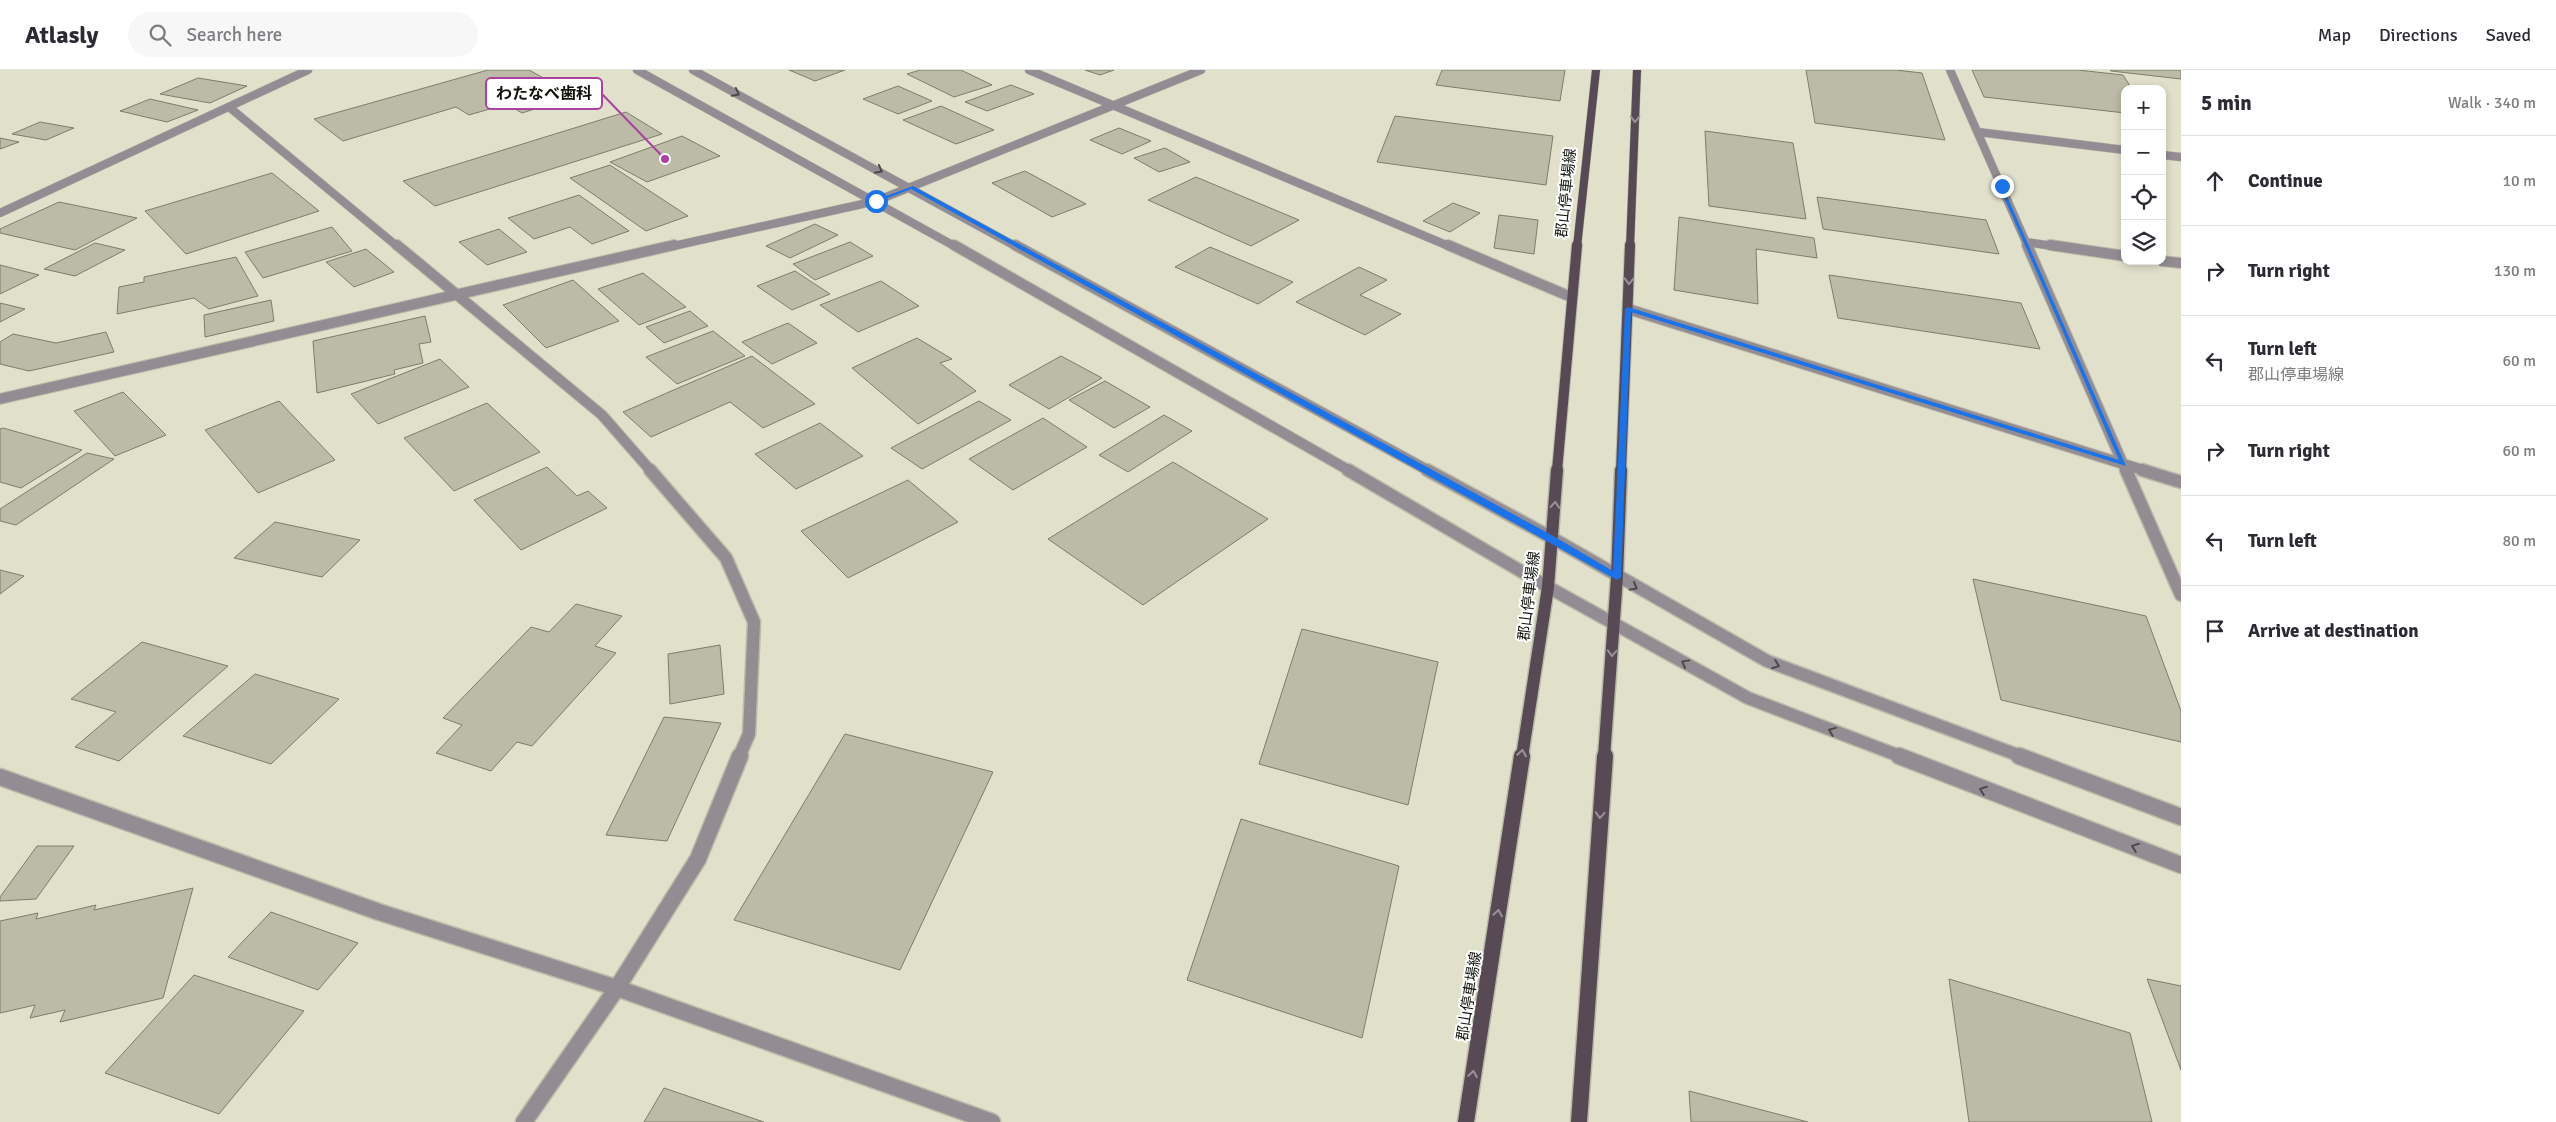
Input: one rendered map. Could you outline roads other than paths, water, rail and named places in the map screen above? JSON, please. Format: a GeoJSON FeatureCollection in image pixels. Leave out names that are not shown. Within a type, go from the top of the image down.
{"type":"FeatureCollection","features":[{"type":"Feature","properties":{"kind":"main road","name":"郡山停車場線"},"geometry":{"type":"LineString","coordinates":[[1466,1122],[1548,587],[1571,297],[1596,70]]}},
{"type":"Feature","properties":{"kind":"main road"},"geometry":{"type":"LineString","coordinates":[[1578,1122],[1617,577],[1637,70]]}},
{"type":"Feature","properties":{"kind":"street"},"geometry":{"type":"LineString","coordinates":[[0,213],[308,70]]}},
{"type":"Feature","properties":{"kind":"street"},"geometry":{"type":"LineString","coordinates":[[638,70],[876,201],[1300,442],[1548,587],[1748,698],[2181,865]]}},
{"type":"Feature","properties":{"kind":"street"},"geometry":{"type":"LineString","coordinates":[[693,70],[912,187],[1552,538],[1617,577],[1767,661],[2181,817]]}},
{"type":"Feature","properties":{"kind":"street"},"geometry":{"type":"LineString","coordinates":[[1029,70],[1571,297]]}},
{"type":"Feature","properties":{"kind":"street"},"geometry":{"type":"LineString","coordinates":[[0,399],[453,294],[876,201],[1201,70]]}},
{"type":"Feature","properties":{"kind":"street"},"geometry":{"type":"LineString","coordinates":[[1950,70],[2181,595]]}},
{"type":"Feature","properties":{"kind":"street"},"geometry":{"type":"LineString","coordinates":[[229,107],[453,294],[602,415],[726,558],[754,622],[749,734],[698,859],[617,988],[524,1122]]}},
{"type":"Feature","properties":{"kind":"street"},"geometry":{"type":"LineString","coordinates":[[1978,132],[2121,150]]}},
{"type":"Feature","properties":{"kind":"street"},"geometry":{"type":"LineString","coordinates":[[2166,155],[2181,157]]}},
{"type":"Feature","properties":{"kind":"street"},"geometry":{"type":"LineString","coordinates":[[2026,242],[2121,255]]}},
{"type":"Feature","properties":{"kind":"street"},"geometry":{"type":"LineString","coordinates":[[2166,262],[2181,264]]}},
{"type":"Feature","properties":{"kind":"street"},"geometry":{"type":"LineString","coordinates":[[1628,309],[2181,482]]}},
{"type":"Feature","properties":{"kind":"street"},"geometry":{"type":"LineString","coordinates":[[0,777],[379,912],[617,988],[992,1122]]}},
{"type":"Feature","properties":{"kind":"place","name":"わたなべ歯科"},"geometry":{"type":"Point","coordinates":[665,159]}}]}
